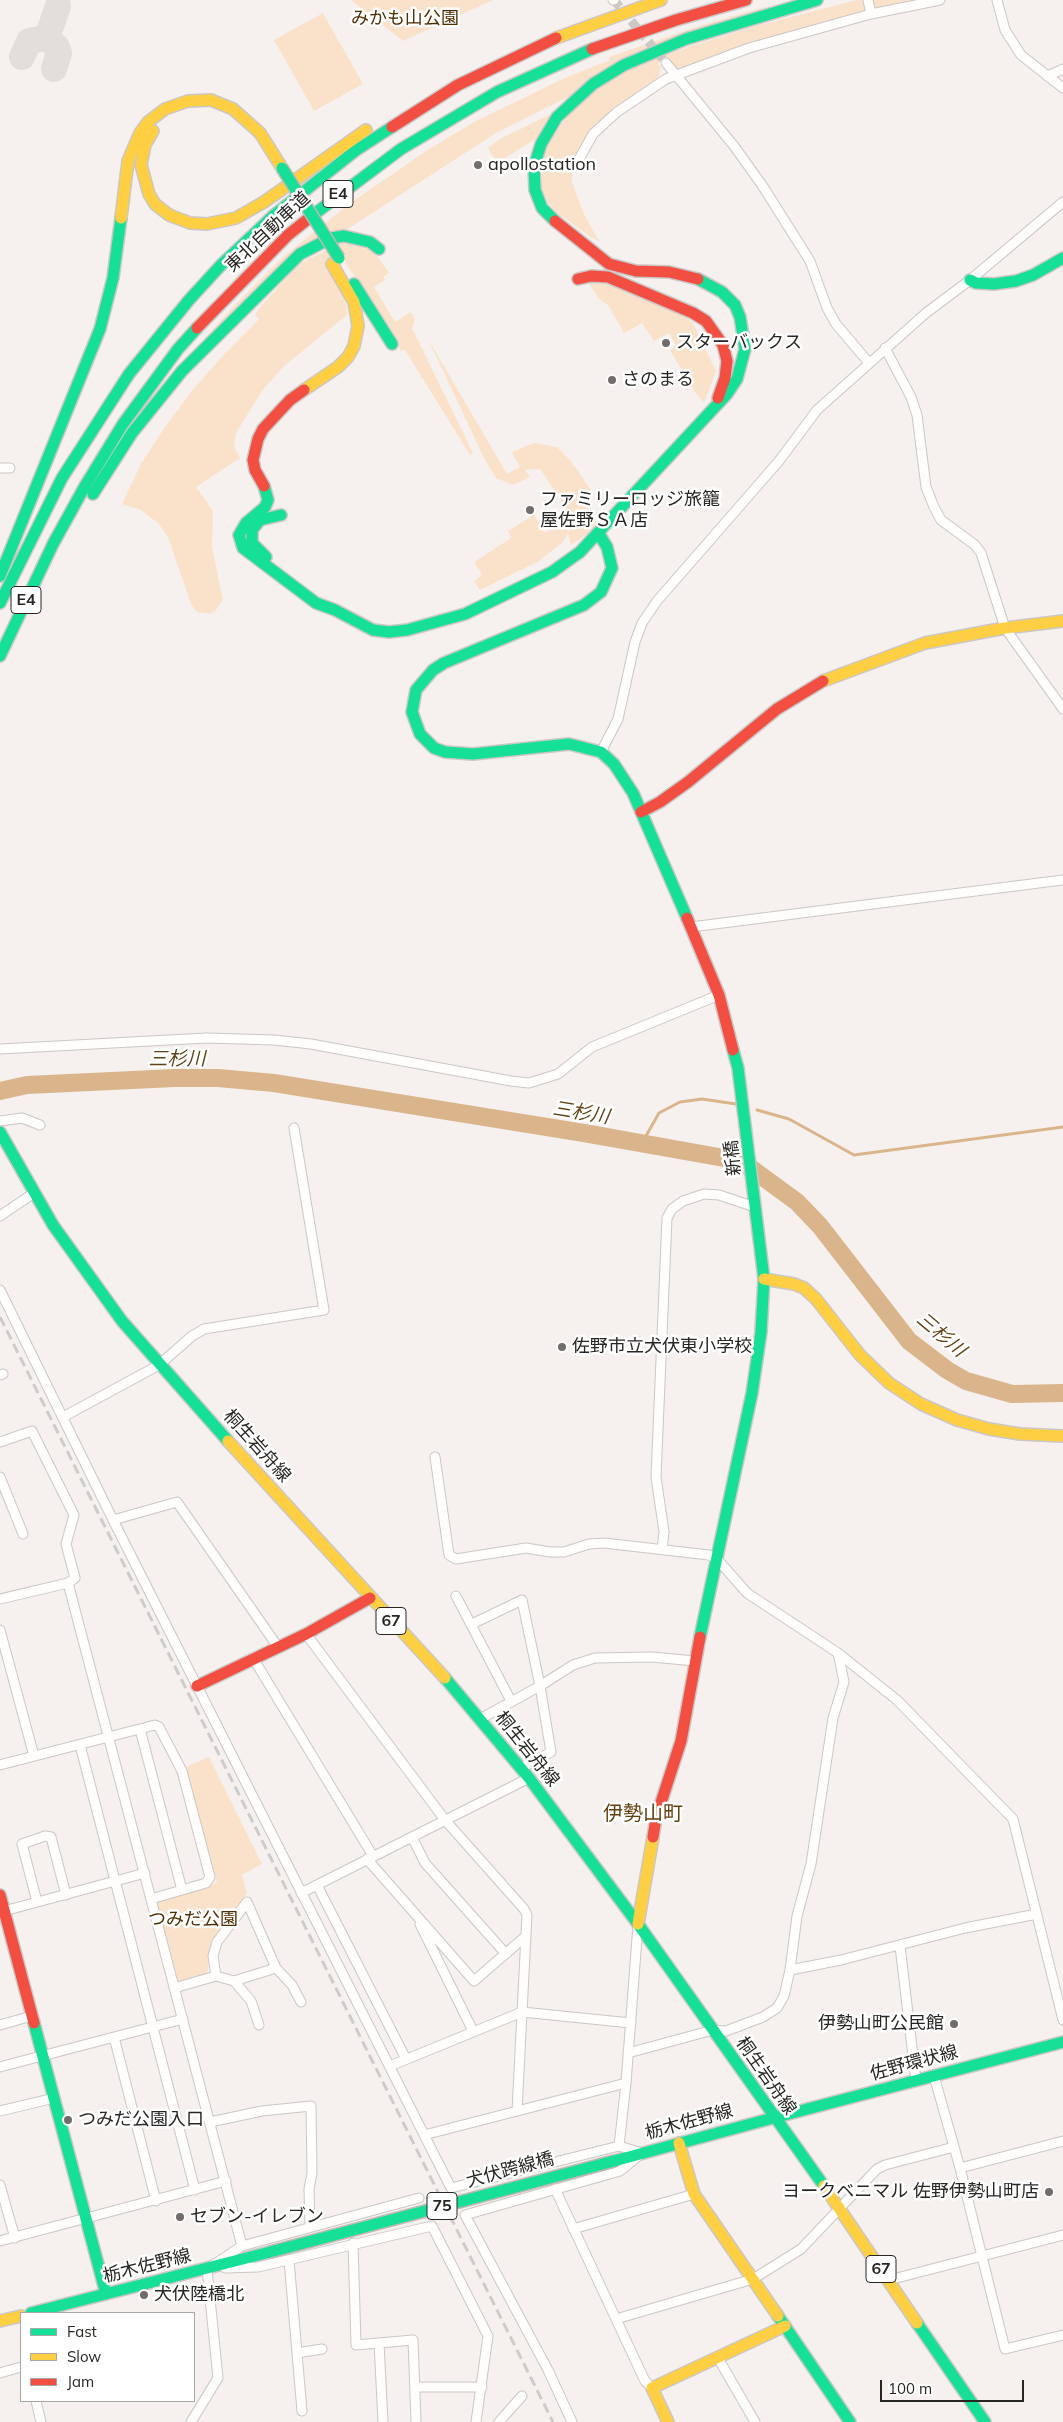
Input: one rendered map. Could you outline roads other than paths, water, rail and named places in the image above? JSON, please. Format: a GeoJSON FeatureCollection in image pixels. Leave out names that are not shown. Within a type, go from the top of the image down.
{"type":"FeatureCollection","features":[{"type":"Feature","properties":{"kind":"main road","name":"東北自動車道"},"geometry":{"type":"LineString","coordinates":[[0,603],[47,507],[82,444],[129,374],[196,293],[273,216],[342,160],[425,105],[488,70],[556,38],[661,0]]}},
{"type":"Feature","properties":{"kind":"main road","name":"東北自動車道"},"geometry":{"type":"LineString","coordinates":[[0,656],[53,544],[85,486],[123,424],[178,349],[261,260],[318,209],[366,172],[437,126],[530,76],[633,34],[746,0]]}},
{"type":"Feature","properties":{"kind":"main road"},"geometry":{"type":"LineString","coordinates":[[281,515],[265,518],[256,524],[251,536],[255,548],[335,610],[362,626],[373,630],[389,632],[415,628],[465,614],[525,586],[552,572],[599,534],[727,394],[737,379],[745,349],[744,334],[734,304],[722,292],[698,279],[669,272],[636,271],[609,264],[548,216],[542,208],[535,190],[534,166],[541,144],[557,117],[593,84],[624,65],[686,39],[817,0]]}},
{"type":"Feature","properties":{"kind":"main road"},"geometry":{"type":"LineString","coordinates":[[279,170],[244,129],[227,116],[217,111],[207,110],[186,111],[165,120],[157,126],[145,145],[141,165],[142,175],[149,194],[155,204],[165,213],[190,223],[207,224],[236,218],[264,202],[347,142],[419,96],[454,77],[488,70]]}},
{"type":"Feature","properties":{"kind":"main road"},"geometry":{"type":"LineString","coordinates":[[0,576],[100,329],[113,278],[128,161],[140,133],[148,122],[165,109],[188,100],[211,100],[233,109],[260,133],[279,170],[335,261],[392,344]]}},
{"type":"Feature","properties":{"kind":"main road"},"geometry":{"type":"LineString","coordinates":[[53,544],[78,520],[122,447],[157,400],[199,352],[300,254],[331,238],[344,236],[370,242],[379,249]]}},
{"type":"Feature","properties":{"kind":"main road"},"geometry":{"type":"LineString","coordinates":[[970,280],[976,283],[994,284],[1016,281],[1033,275],[1063,258]]}},
{"type":"Feature","properties":{"kind":"main road"},"geometry":{"type":"LineString","coordinates":[[335,261],[354,302],[358,326],[354,346],[348,357],[338,367],[290,400],[263,429],[258,439],[253,460],[254,470],[267,492],[268,500],[265,507],[246,523],[240,535],[243,548],[263,564],[316,604],[335,610]]}},
{"type":"Feature","properties":{"kind":"main road"},"geometry":{"type":"LineString","coordinates":[[578,280],[591,276],[608,277],[693,313],[706,321],[723,345],[727,361],[722,387],[715,405]]}},
{"type":"Feature","properties":{"kind":"main road"},"geometry":{"type":"LineString","coordinates":[[599,534],[607,547],[612,568],[610,576],[601,592],[584,605],[444,663],[433,670],[416,690],[412,712],[420,734],[434,748],[445,752],[472,754],[569,744],[601,752]]}},
{"type":"Feature","properties":{"kind":"main road"},"geometry":{"type":"LineString","coordinates":[[641,812],[660,802],[688,782],[777,709],[828,678],[925,643],[1005,628],[1063,621]]}},
{"type":"Feature","properties":{"kind":"main road","name":"新橋"},"geometry":{"type":"LineString","coordinates":[[601,752],[614,764],[632,793],[691,927],[718,995],[736,1059],[747,1127],[764,1279],[764,1306],[757,1364],[680,1740],[656,1818],[638,1924]]}},
{"type":"Feature","properties":{"kind":"main road","name":"桐生岩舟線"},"geometry":{"type":"LineString","coordinates":[[0,1132],[34,1193],[72,1254],[122,1322],[480,1719],[529,1778],[638,1924],[839,2207],[985,2422]]}},
{"type":"Feature","properties":{"kind":"main road"},"geometry":{"type":"LineString","coordinates":[[764,1279],[794,1284],[804,1288],[816,1299],[860,1356],[889,1383],[920,1404],[957,1420],[989,1429],[1020,1434],[1063,1436]]}},
{"type":"Feature","properties":{"kind":"main road"},"geometry":{"type":"LineString","coordinates":[[197,1686],[306,1634],[370,1598]]}},
{"type":"Feature","properties":{"kind":"main road"},"geometry":{"type":"LineString","coordinates":[[0,1895],[2,1911],[106,2294]]}},
{"type":"Feature","properties":{"kind":"main road","name":"佐野環状線"},"geometry":{"type":"LineString","coordinates":[[774,2118],[1063,2042]]}},
{"type":"Feature","properties":{"kind":"main road","name":"栃木佐野線"},"geometry":{"type":"LineString","coordinates":[[614,2161],[774,2118]]}},
{"type":"Feature","properties":{"kind":"main road"},"geometry":{"type":"LineString","coordinates":[[679,2143],[694,2194],[850,2422]]}},
{"type":"Feature","properties":{"kind":"main road","name":"犬伏跨線橋"},"geometry":{"type":"LineString","coordinates":[[270,2252],[614,2161]]}},
{"type":"Feature","properties":{"kind":"main road","name":"栃木佐野線"},"geometry":{"type":"LineString","coordinates":[[53,2311],[106,2294],[270,2252]]}},
{"type":"Feature","properties":{"kind":"main road"},"geometry":{"type":"LineString","coordinates":[[0,2321],[20,2316]]}},
{"type":"Feature","properties":{"kind":"main road"},"geometry":{"type":"LineString","coordinates":[[668,2422],[652,2388],[784,2326]]}},
{"type":"Feature","properties":{"kind":"street"},"geometry":{"type":"LineString","coordinates":[[868,0],[871,14]]}},
{"type":"Feature","properties":{"kind":"street"},"geometry":{"type":"LineString","coordinates":[[577,163],[593,134],[617,112],[675,75],[749,48],[871,14],[940,0]]}},
{"type":"Feature","properties":{"kind":"street"},"geometry":{"type":"LineString","coordinates":[[997,0],[1000,16],[1011,40],[1021,55],[1063,88]]}},
{"type":"Feature","properties":{"kind":"street"},"geometry":{"type":"LineString","coordinates":[[666,63],[734,146],[762,185],[810,260],[820,292],[831,316],[869,363]]}},
{"type":"Feature","properties":{"kind":"street"},"geometry":{"type":"LineString","coordinates":[[1047,76],[1063,69]]}},
{"type":"Feature","properties":{"kind":"street"},"geometry":{"type":"LineString","coordinates":[[601,752],[618,719],[634,642],[642,623],[658,601],[779,461],[817,410],[926,313],[970,280],[1063,202]]}},
{"type":"Feature","properties":{"kind":"street"},"geometry":{"type":"LineString","coordinates":[[885,348],[912,397],[917,415],[929,498],[942,520],[975,545],[981,553],[1005,628],[1063,709]]}},
{"type":"Feature","properties":{"kind":"street"},"geometry":{"type":"LineString","coordinates":[[0,468],[10,468]]}},
{"type":"Feature","properties":{"kind":"street"},"geometry":{"type":"LineString","coordinates":[[691,927],[1063,880]]}},
{"type":"Feature","properties":{"kind":"street"},"geometry":{"type":"LineString","coordinates":[[0,1049],[206,1038],[274,1040],[311,1044],[502,1080],[529,1083],[558,1074],[592,1047],[718,995]]}},
{"type":"Feature","properties":{"kind":"street"},"geometry":{"type":"LineString","coordinates":[[0,1121],[22,1118],[40,1125]]}},
{"type":"Feature","properties":{"kind":"street"},"geometry":{"type":"LineString","coordinates":[[63,1418],[159,1365],[192,1336],[204,1329],[324,1310],[294,1128]]}},
{"type":"Feature","properties":{"kind":"street"},"geometry":{"type":"LineString","coordinates":[[0,1216],[34,1193]]}},
{"type":"Feature","properties":{"kind":"street"},"geometry":{"type":"LineString","coordinates":[[662,1549],[664,1532],[656,1477],[667,1218],[672,1209],[682,1201],[704,1194],[719,1195],[755,1207]]}},
{"type":"Feature","properties":{"kind":"street"},"geometry":{"type":"LineString","coordinates":[[0,1290],[113,1520],[451,2188],[619,2146],[642,2153]]}},
{"type":"Feature","properties":{"kind":"street"},"geometry":{"type":"LineString","coordinates":[[0,1442],[32,1431],[74,1515],[66,1544],[75,1578],[68,1583],[0,1599]]}},
{"type":"Feature","properties":{"kind":"street"},"geometry":{"type":"LineString","coordinates":[[435,1457],[449,1555],[456,1559],[526,1548],[564,1552],[589,1544],[604,1543],[709,1555],[718,1560],[747,1593],[838,1653],[897,1700],[1013,1819],[1063,2020]]}},
{"type":"Feature","properties":{"kind":"street"},"geometry":{"type":"LineString","coordinates":[[0,1478],[23,1534]]}},
{"type":"Feature","properties":{"kind":"street"},"geometry":{"type":"LineString","coordinates":[[113,1520],[178,1502],[278,1647]]}},
{"type":"Feature","properties":{"kind":"street"},"geometry":{"type":"LineString","coordinates":[[68,1583],[242,2246]]}},
{"type":"Feature","properties":{"kind":"street"},"geometry":{"type":"LineString","coordinates":[[456,1596],[511,1701]]}},
{"type":"Feature","properties":{"kind":"street"},"geometry":{"type":"LineString","coordinates":[[472,1624],[522,1600],[540,1686],[551,1752],[521,1768]]}},
{"type":"Feature","properties":{"kind":"street"},"geometry":{"type":"LineString","coordinates":[[0,1630],[34,1756]]}},
{"type":"Feature","properties":{"kind":"street"},"geometry":{"type":"LineString","coordinates":[[306,1634],[445,1820],[524,1909],[527,1915],[517,2111]]}},
{"type":"Feature","properties":{"kind":"street"},"geometry":{"type":"LineString","coordinates":[[628,2053],[713,2030],[726,2031],[763,2017],[777,2008],[784,1996],[790,1970],[797,1916],[811,1864],[833,1718],[844,1682],[838,1653]]}},
{"type":"Feature","properties":{"kind":"street"},"geometry":{"type":"LineString","coordinates":[[480,1719],[540,1686],[573,1665],[595,1658],[652,1657],[695,1661]]}},
{"type":"Feature","properties":{"kind":"street"},"geometry":{"type":"LineString","coordinates":[[253,1658],[370,1858],[415,1914],[474,1981],[526,1936]]}},
{"type":"Feature","properties":{"kind":"street"},"geometry":{"type":"LineString","coordinates":[[0,1763],[109,1738],[155,1725],[159,1727],[182,1771],[210,1879],[206,1883],[151,1899]]}},
{"type":"Feature","properties":{"kind":"street"},"geometry":{"type":"LineString","coordinates":[[140,1729],[182,1890]]}},
{"type":"Feature","properties":{"kind":"street"},"geometry":{"type":"LineString","coordinates":[[80,1745],[195,2190]]}},
{"type":"Feature","properties":{"kind":"street"},"geometry":{"type":"LineString","coordinates":[[301,1893],[529,1778]]}},
{"type":"Feature","properties":{"kind":"street"},"geometry":{"type":"LineString","coordinates":[[37,1902],[22,1844],[45,1836],[51,1837],[66,1894]]}},
{"type":"Feature","properties":{"kind":"street"},"geometry":{"type":"LineString","coordinates":[[412,1837],[425,1863],[506,1954]]}},
{"type":"Feature","properties":{"kind":"street"},"geometry":{"type":"LineString","coordinates":[[2,1911],[145,1874]]}},
{"type":"Feature","properties":{"kind":"street"},"geometry":{"type":"LineString","coordinates":[[317,1885],[406,2059]]}},
{"type":"Feature","properties":{"kind":"street"},"geometry":{"type":"LineString","coordinates":[[216,1976],[213,1956],[217,1942],[247,1902],[276,1968],[292,1985],[301,2002]]}},
{"type":"Feature","properties":{"kind":"street"},"geometry":{"type":"LineString","coordinates":[[415,1914],[473,2031]]}},
{"type":"Feature","properties":{"kind":"street"},"geometry":{"type":"LineString","coordinates":[[790,1970],[900,1946],[965,1928],[1037,1914]]}},
{"type":"Feature","properties":{"kind":"street"},"geometry":{"type":"LineString","coordinates":[[619,2146],[626,2083],[638,1924]]}},
{"type":"Feature","properties":{"kind":"street"},"geometry":{"type":"LineString","coordinates":[[900,1946],[916,2081]]}},
{"type":"Feature","properties":{"kind":"street"},"geometry":{"type":"LineString","coordinates":[[174,1988],[216,1976],[234,1981],[276,1968]]}},
{"type":"Feature","properties":{"kind":"street"},"geometry":{"type":"LineString","coordinates":[[234,1981],[251,2001],[259,2025]]}},
{"type":"Feature","properties":{"kind":"street"},"geometry":{"type":"LineString","coordinates":[[390,2066],[522,2012],[631,2023]]}},
{"type":"Feature","properties":{"kind":"street"},"geometry":{"type":"LineString","coordinates":[[0,2025],[32,2016]]}},
{"type":"Feature","properties":{"kind":"street"},"geometry":{"type":"LineString","coordinates":[[0,2066],[182,2019]]}},
{"type":"Feature","properties":{"kind":"street"},"geometry":{"type":"LineString","coordinates":[[114,2037],[156,2200]]}},
{"type":"Feature","properties":{"kind":"street"},"geometry":{"type":"LineString","coordinates":[[934,2076],[960,2168],[1004,2349],[1063,2335]]}},
{"type":"Feature","properties":{"kind":"street"},"geometry":{"type":"LineString","coordinates":[[424,2135],[626,2083]]}},
{"type":"Feature","properties":{"kind":"street"},"geometry":{"type":"LineString","coordinates":[[0,2111],[54,2098]]}},
{"type":"Feature","properties":{"kind":"street"},"geometry":{"type":"LineString","coordinates":[[210,2122],[262,2111],[311,2106],[312,2173],[308,2189],[310,2227]]}},
{"type":"Feature","properties":{"kind":"street"},"geometry":{"type":"LineString","coordinates":[[960,2168],[1063,2141]]}},
{"type":"Feature","properties":{"kind":"street"},"geometry":{"type":"LineString","coordinates":[[616,2319],[753,2280],[801,2249],[873,2173],[885,2165],[954,2147]]}},
{"type":"Feature","properties":{"kind":"street"},"geometry":{"type":"LineString","coordinates":[[572,2422],[548,2370],[466,2215],[620,2172],[642,2153]]}},
{"type":"Feature","properties":{"kind":"street"},"geometry":{"type":"LineString","coordinates":[[0,2242],[226,2181]]}},
{"type":"Feature","properties":{"kind":"street"},"geometry":{"type":"LineString","coordinates":[[0,2185],[15,2238]]}},
{"type":"Feature","properties":{"kind":"street"},"geometry":{"type":"LineString","coordinates":[[555,2189],[645,2380],[652,2388]]}},
{"type":"Feature","properties":{"kind":"street"},"geometry":{"type":"LineString","coordinates":[[573,2229],[694,2194]]}},
{"type":"Feature","properties":{"kind":"street"},"geometry":{"type":"LineString","coordinates":[[207,2269],[242,2246],[419,2198]]}},
{"type":"Feature","properties":{"kind":"street"},"geometry":{"type":"LineString","coordinates":[[207,2269],[258,2267],[353,2243],[432,2226],[488,2336],[476,2422]]}},
{"type":"Feature","properties":{"kind":"street"},"geometry":{"type":"LineString","coordinates":[[888,2280],[1063,2235]]}},
{"type":"Feature","properties":{"kind":"street"},"geometry":{"type":"LineString","coordinates":[[353,2243],[356,2345],[413,2340],[416,2422]]}},
{"type":"Feature","properties":{"kind":"street"},"geometry":{"type":"LineString","coordinates":[[289,2260],[302,2411]]}},
{"type":"Feature","properties":{"kind":"street"},"geometry":{"type":"LineString","coordinates":[[191,2422],[218,2378],[207,2269]]}},
{"type":"Feature","properties":{"kind":"street"},"geometry":{"type":"LineString","coordinates":[[379,2343],[383,2422]]}},
{"type":"Feature","properties":{"kind":"street"},"geometry":{"type":"LineString","coordinates":[[297,2353],[322,2349]]}},
{"type":"Feature","properties":{"kind":"street"},"geometry":{"type":"LineString","coordinates":[[718,2358],[755,2422]]}},
{"type":"Feature","properties":{"kind":"street"},"geometry":{"type":"LineString","coordinates":[[0,2372],[20,2367]]}},
{"type":"Feature","properties":{"kind":"street"},"geometry":{"type":"LineString","coordinates":[[415,2387],[482,2386]]}},
{"type":"Feature","properties":{"kind":"street"},"geometry":{"type":"LineString","coordinates":[[499,2422],[522,2396]]}},
{"type":"Feature","properties":{"kind":"street"},"geometry":{"type":"LineString","coordinates":[[36,2402],[41,2422]]}},
{"type":"Feature","properties":{"kind":"waterway","name":"三杉川"},"geometry":{"type":"LineString","coordinates":[[0,1091],[27,1085],[175,1078],[218,1078],[274,1083],[584,1133],[741,1161],[797,1202],[820,1226],[909,1341],[947,1370],[966,1381],[1012,1394],[1063,1393]]}},
{"type":"Feature","properties":{"kind":"waterway"},"geometry":{"type":"LineString","coordinates":[[642,1143],[659,1113],[680,1102],[702,1099],[736,1104]]}},
{"type":"Feature","properties":{"kind":"waterway"},"geometry":{"type":"LineString","coordinates":[[757,1110],[789,1119],[854,1155],[1063,1127]]}},
{"type":"Feature","properties":{"kind":"tunnel"},"geometry":{"type":"LineString","coordinates":[[614,0],[666,63]]}},
{"type":"Feature","properties":{"kind":"railway"},"geometry":{"type":"LineString","coordinates":[[0,1317],[553,2422]]}},
{"type":"Feature","properties":{"kind":"place","name":"apollostation"},"geometry":{"type":"Point","coordinates":[478,165]}},
{"type":"Feature","properties":{"kind":"place","name":"スターバックス"},"geometry":{"type":"Point","coordinates":[666,343]}},
{"type":"Feature","properties":{"kind":"place","name":"さのまる"},"geometry":{"type":"Point","coordinates":[612,380]}},
{"type":"Feature","properties":{"kind":"place","name":"ファミリーロッジ旅籠 屋佐野ＳＡ店"},"geometry":{"type":"Point","coordinates":[530,510]}},
{"type":"Feature","properties":{"kind":"place","name":"佐野市立犬伏東小学校"},"geometry":{"type":"Point","coordinates":[562,1347]}},
{"type":"Feature","properties":{"kind":"place","name":"伊勢山町公民館"},"geometry":{"type":"Point","coordinates":[954,2024]}},
{"type":"Feature","properties":{"kind":"place","name":"つみだ公園入口"},"geometry":{"type":"Point","coordinates":[68,2120]}},
{"type":"Feature","properties":{"kind":"place","name":"ヨークベニマル 佐野伊勢山町店"},"geometry":{"type":"Point","coordinates":[1049,2192]}},
{"type":"Feature","properties":{"kind":"place","name":"セブン-イレブン"},"geometry":{"type":"Point","coordinates":[180,2217]}},
{"type":"Feature","properties":{"kind":"place","name":"犬伏陸橋北"},"geometry":{"type":"Point","coordinates":[144,2295]}},
{"type":"Feature","properties":{"kind":"district","name":"伊勢山町"},"geometry":{"type":"Point","coordinates":[643,1814]}},
{"type":"Feature","properties":{"kind":"park label","name":"みかも山公園"},"geometry":{"type":"Point","coordinates":[405,19]}},
{"type":"Feature","properties":{"kind":"park label","name":"つみだ公園"},"geometry":{"type":"Point","coordinates":[193,1920]}}]}
